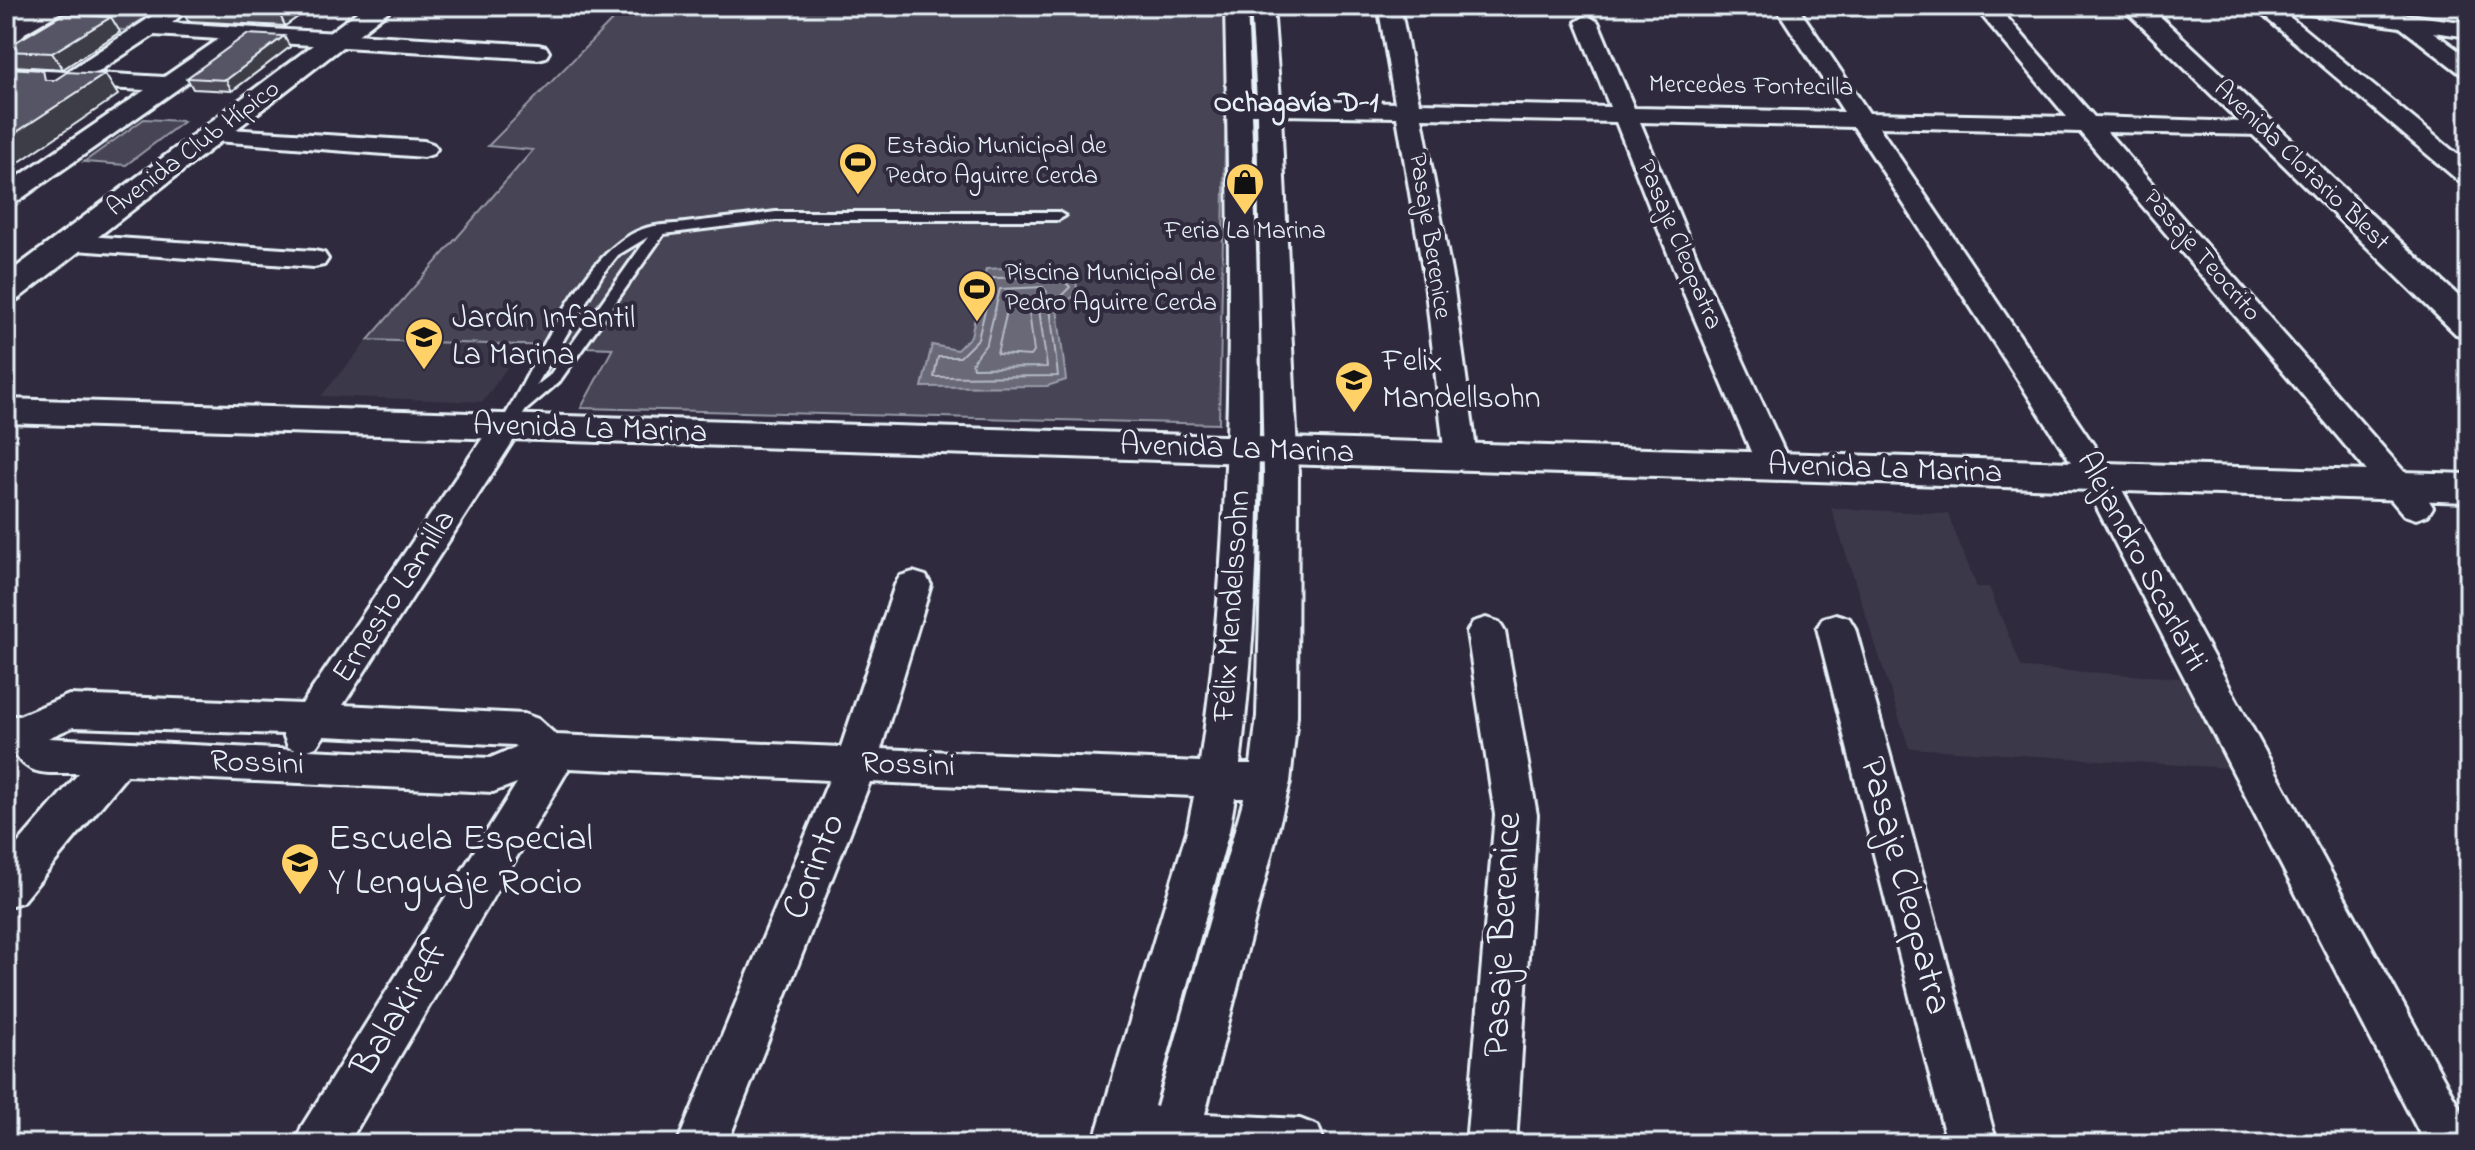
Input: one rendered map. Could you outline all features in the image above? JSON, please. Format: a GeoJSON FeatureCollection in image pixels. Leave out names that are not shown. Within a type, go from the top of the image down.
{"type":"FeatureCollection","features":[{"type":"Feature","properties":{"kind":"street"},"geometry":{"type":"LineString","coordinates":[[18,50],[92,6]]}},
{"type":"Feature","properties":{"kind":"street"},"geometry":{"type":"LineString","coordinates":[[74,85],[183,6]]}},
{"type":"Feature","properties":{"kind":"street","name":"Avenida Club Hípico"},"geometry":{"type":"LineString","coordinates":[[6,292],[382,6]]}},
{"type":"Feature","properties":{"kind":"street","name":"Félix Mendelssohn"},"geometry":{"type":"LineString","coordinates":[[1236,6],[1254,107]]}},
{"type":"Feature","properties":{"kind":"street","name":"Félix Mendelssohn"},"geometry":{"type":"LineString","coordinates":[[1173,1140],[1269,782],[1277,716],[1261,461],[1254,107],[1262,6]]}},
{"type":"Feature","properties":{"kind":"street","name":"Alejandro Scarlatti"},"geometry":{"type":"LineString","coordinates":[[1786,6],[2103,487],[2452,1144]]}},
{"type":"Feature","properties":{"kind":"street","name":"Avenida Clotario Blest"},"geometry":{"type":"LineString","coordinates":[[2134,6],[2469,326]]}},
{"type":"Feature","properties":{"kind":"street"},"geometry":{"type":"LineString","coordinates":[[2263,6],[2469,177]]}},
{"type":"Feature","properties":{"kind":"street"},"geometry":{"type":"LineString","coordinates":[[2295,6],[2388,15],[2469,30]]}},
{"type":"Feature","properties":{"kind":"street","name":"Pasaje Teocrito"},"geometry":{"type":"LineString","coordinates":[[1988,10],[2408,496]]}},
{"type":"Feature","properties":{"kind":"street"},"geometry":{"type":"LineString","coordinates":[[2388,15],[2469,69]]}},
{"type":"Feature","properties":{"kind":"street","name":"Pasaje Berenice"},"geometry":{"type":"LineString","coordinates":[[1391,16],[1439,282],[1461,457]]}},
{"type":"Feature","properties":{"kind":"street","name":"Pasaje Cleopatra"},"geometry":{"type":"LineString","coordinates":[[1587,22],[1694,284],[1774,466]]}},
{"type":"Feature","properties":{"kind":"street"},"geometry":{"type":"LineString","coordinates":[[150,28],[340,37],[538,52]]}},
{"type":"Feature","properties":{"kind":"street"},"geometry":{"type":"LineString","coordinates":[[6,197],[241,34]]}},
{"type":"Feature","properties":{"kind":"street"},"geometry":{"type":"LineString","coordinates":[[6,76],[74,85],[169,84]]}},
{"type":"Feature","properties":{"kind":"street","name":"Mercedes Fontecilla"},"geometry":{"type":"LineString","coordinates":[[1254,107],[2262,128]]}},
{"type":"Feature","properties":{"kind":"street"},"geometry":{"type":"LineString","coordinates":[[212,135],[424,149]]}},
{"type":"Feature","properties":{"kind":"street"},"geometry":{"type":"LineString","coordinates":[[71,243],[314,259]]}},
{"type":"Feature","properties":{"kind":"street","name":"Avenida La Marina"},"geometry":{"type":"LineString","coordinates":[[6,411],[108,425],[306,432],[505,428],[662,443],[2408,496],[2469,488]]}},
{"type":"Feature","properties":{"kind":"street","name":"Avenida La Marina"},"geometry":{"type":"LineString","coordinates":[[6,432],[108,425]]}},
{"type":"Feature","properties":{"kind":"street","name":"Ernesto Lamilla"},"geometry":{"type":"LineString","coordinates":[[281,765],[505,428]]}},
{"type":"Feature","properties":{"kind":"street","name":"Avenida La Marina"},"geometry":{"type":"LineString","coordinates":[[1261,461],[1461,457],[1603,472],[1774,466],[2103,487]]}},
{"type":"Feature","properties":{"kind":"street","name":"Félix Mendelssohn"},"geometry":{"type":"LineString","coordinates":[[1121,1133],[1208,831],[1219,780],[1261,461]]}},
{"type":"Feature","properties":{"kind":"street","name":"Avenida La Marina"},"geometry":{"type":"LineString","coordinates":[[2408,496],[2469,508]]}},
{"type":"Feature","properties":{"kind":"street","name":"Corinto"},"geometry":{"type":"LineString","coordinates":[[702,1144],[856,764],[913,585]]}},
{"type":"Feature","properties":{"kind":"street","name":"Pasaje Cleopatra"},"geometry":{"type":"LineString","coordinates":[[1836,628],[1972,1144]]}},
{"type":"Feature","properties":{"kind":"street","name":"Pasaje Berenice"},"geometry":{"type":"LineString","coordinates":[[1486,632],[1516,815],[1491,1144]]}},
{"type":"Feature","properties":{"kind":"street","name":"Rossini"},"geometry":{"type":"LineString","coordinates":[[552,751],[524,730],[69,711],[14,732],[37,755],[493,775],[552,751],[1269,782]]}},
{"type":"Feature","properties":{"kind":"street","name":"Balakireff"},"geometry":{"type":"LineString","coordinates":[[320,1144],[552,751]]}},
{"type":"Feature","properties":{"kind":"street"},"geometry":{"type":"LineString","coordinates":[[6,888],[117,758]]}},
{"type":"Feature","properties":{"kind":"street"},"geometry":{"type":"LineString","coordinates":[[1121,1133],[1173,1140],[1300,1144]]}},
{"type":"Feature","properties":{"kind":"lane"},"geometry":{"type":"LineString","coordinates":[[505,428],[596,273],[613,252],[631,239],[661,229],[776,216],[1058,216]]}},
{"type":"Feature","properties":{"kind":"lane"},"geometry":{"type":"LineString","coordinates":[[505,428],[554,379],[661,229]]}},
{"type":"Feature","properties":{"kind":"shaded area"},"geometry":{"type":"Polygon","coordinates":[[[106,6],[164,6],[125,30],[71,27],[106,6]]]}},
{"type":"Feature","properties":{"kind":"shaded area","name":"Estadio Municipal de Pedro Aguirre Cerda"},"geometry":{"type":"Polygon","coordinates":[[[626,6],[1228,6],[1219,424],[581,408],[613,348],[368,340],[533,150],[488,146],[626,6]]]}},
{"type":"Feature","properties":{"kind":"shaded area","name":"Feria La Marina"},"geometry":{"type":"Polygon","coordinates":[[[1227,6],[1258,6],[1274,426],[1222,426],[1227,6]]]}},
{"type":"Feature","properties":{"kind":"shaded area"},"geometry":{"type":"Polygon","coordinates":[[[144,119],[184,121],[126,165],[84,162],[144,119]]]}},
{"type":"Feature","properties":{"kind":"shaded area","name":"Jardín Infantil La Marina"},"geometry":{"type":"Polygon","coordinates":[[[368,340],[523,345],[483,402],[321,396],[368,340]]]}},
{"type":"Feature","properties":{"kind":"shaded area"},"geometry":{"type":"Polygon","coordinates":[[[1831,508],[1948,514],[1977,587],[1989,587],[2022,668],[2181,678],[2228,768],[1909,748],[1831,508]]]}},
{"type":"Feature","properties":{"kind":"water"},"geometry":{"type":"Polygon","coordinates":[[[1027,267],[1058,270],[1070,275],[1076,283],[1076,295],[1057,308],[1066,380],[1047,386],[922,387],[932,345],[957,350],[971,336],[986,269],[1027,267]]]}},
{"type":"Feature","properties":{"kind":"building"},"geometry":{"type":"Polygon","coordinates":[[[63,14],[111,17],[52,53],[6,51],[6,48],[63,14]]]}},
{"type":"Feature","properties":{"kind":"building"},"geometry":{"type":"Polygon","coordinates":[[[247,34],[284,36],[226,80],[187,78],[247,34]]]}},
{"type":"Feature","properties":{"kind":"building"},"geometry":{"type":"Polygon","coordinates":[[[6,68],[43,70],[45,80],[55,80],[67,72],[105,74],[6,139],[6,68]]]}},
{"type":"Feature","properties":{"kind":"place","name":"Estadio Municipal de Pedro Aguirre Cerda"},"geometry":{"type":"Point","coordinates":[858,196]}},
{"type":"Feature","properties":{"kind":"place","name":"Feria La Marina"},"geometry":{"type":"Point","coordinates":[1245,216]}},
{"type":"Feature","properties":{"kind":"place","name":"Piscina Municipal de Pedro Aguirre Cerda"},"geometry":{"type":"Point","coordinates":[977,323]}},
{"type":"Feature","properties":{"kind":"place","name":"Jardín Infantil La Marina"},"geometry":{"type":"Point","coordinates":[424,371]}},
{"type":"Feature","properties":{"kind":"place","name":"Felix Mandellsohn"},"geometry":{"type":"Point","coordinates":[1354,414]}},
{"type":"Feature","properties":{"kind":"place","name":"Escuela Especial Y Lenguaje Rocio"},"geometry":{"type":"Point","coordinates":[300,896]}},
{"type":"Feature","properties":{"kind":"district","name":"Ochagavía D-1"},"geometry":{"type":"Point","coordinates":[1296,104]}}]}
